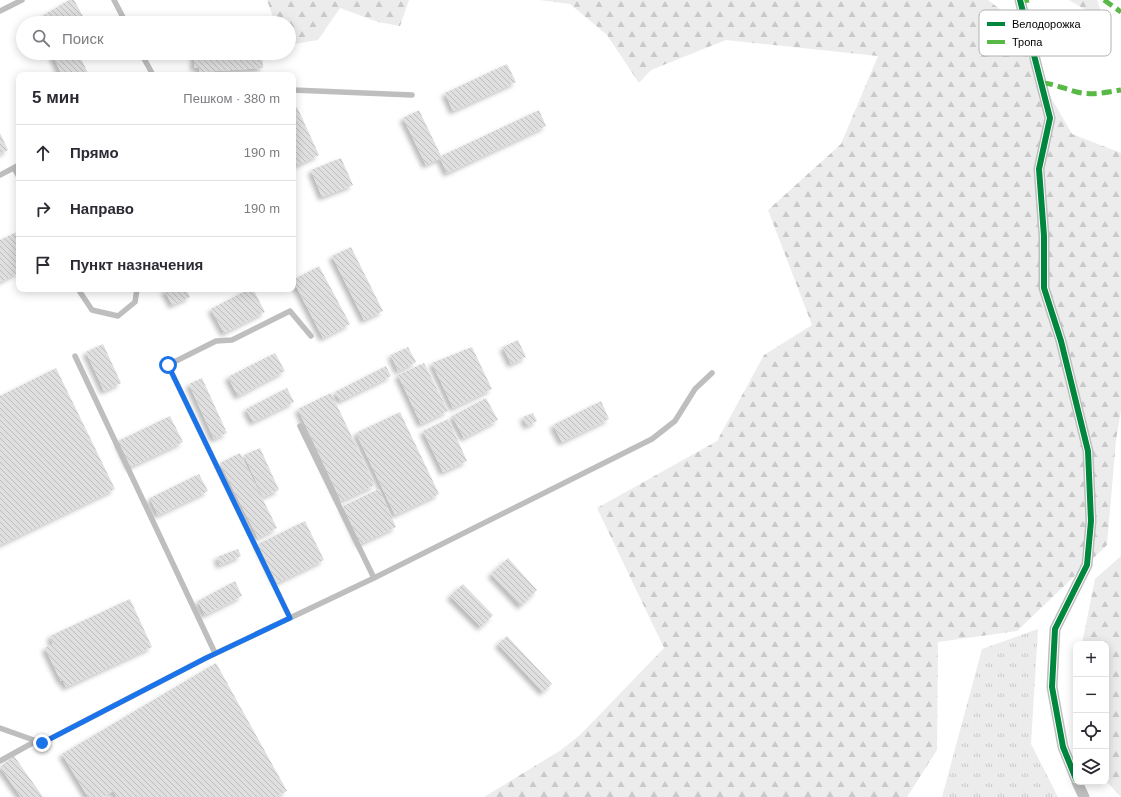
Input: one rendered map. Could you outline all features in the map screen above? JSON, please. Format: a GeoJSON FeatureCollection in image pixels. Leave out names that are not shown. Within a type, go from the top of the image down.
{"type":"FeatureCollection","features":[{"type":"Feature","properties":{"kind":"street"},"geometry":{"type":"LineString","coordinates":[[1020,0],[1023,10]]}},
{"type":"Feature","properties":{"kind":"street"},"geometry":{"type":"LineString","coordinates":[[1034,56],[1050,118],[1038,169],[1044,236],[1044,288],[1061,341],[1088,451],[1091,520],[1087,565],[1055,629],[1052,687],[1063,747],[1073,772]]}},
{"type":"Feature","properties":{"kind":"street"},"geometry":{"type":"LineString","coordinates":[[1078,785],[1084,797]]}},
{"type":"Feature","properties":{"kind":"lane"},"geometry":{"type":"LineString","coordinates":[[0,11],[22,0]]}},
{"type":"Feature","properties":{"kind":"lane"},"geometry":{"type":"LineString","coordinates":[[114,0],[122,16]]}},
{"type":"Feature","properties":{"kind":"lane"},"geometry":{"type":"LineString","coordinates":[[145,60],[151,72]]}},
{"type":"Feature","properties":{"kind":"lane"},"geometry":{"type":"LineString","coordinates":[[296,90],[412,96]]}},
{"type":"Feature","properties":{"kind":"lane"},"geometry":{"type":"LineString","coordinates":[[0,175],[16,167]]}},
{"type":"Feature","properties":{"kind":"lane"},"geometry":{"type":"LineString","coordinates":[[80,292],[92,310],[118,316],[136,302],[137,292]]}},
{"type":"Feature","properties":{"kind":"lane"},"geometry":{"type":"LineString","coordinates":[[290,618],[168,365],[216,341],[232,340],[290,311],[311,336]]}},
{"type":"Feature","properties":{"kind":"lane"},"geometry":{"type":"LineString","coordinates":[[75,356],[215,653]]}},
{"type":"Feature","properties":{"kind":"lane"},"geometry":{"type":"LineString","coordinates":[[0,728],[42,743],[215,653],[374,578],[652,439],[675,421],[695,389],[712,373]]}},
{"type":"Feature","properties":{"kind":"lane"},"geometry":{"type":"LineString","coordinates":[[300,426],[374,578]]}},
{"type":"Feature","properties":{"kind":"lane"},"geometry":{"type":"LineString","coordinates":[[0,761],[36,741]]}},
{"type":"Feature","properties":{"kind":"green space"},"geometry":{"type":"Polygon","coordinates":[[[267,0],[409,0],[400,26],[378,22],[340,8],[318,40],[296,44],[296,16],[273,16],[267,0]]]}},
{"type":"Feature","properties":{"kind":"green space"},"geometry":{"type":"Polygon","coordinates":[[[539,0],[988,0],[1001,10],[979,10],[979,56],[1027,56],[1072,134],[1121,153],[1121,410],[1116,440],[1107,545],[1017,631],[938,642],[937,750],[907,797],[484,797],[561,750],[580,735],[664,648],[597,508],[717,441],[764,355],[812,325],[768,210],[841,144],[878,56],[726,40],[651,70],[639,83],[607,35],[570,4],[539,0]]]}},
{"type":"Feature","properties":{"kind":"green space"},"geometry":{"type":"Polygon","coordinates":[[[1069,0],[1097,0],[1100,10],[1086,10],[1069,0]]]}},
{"type":"Feature","properties":{"kind":"green space"},"geometry":{"type":"Polygon","coordinates":[[[1121,556],[1121,797],[1109,784],[1109,641],[1083,641],[1095,579],[1121,556]]]}},
{"type":"Feature","properties":{"kind":"green space"},"geometry":{"type":"Polygon","coordinates":[[[1038,629],[1031,744],[1058,797],[942,797],[982,649],[1038,629]]]}},
{"type":"Feature","properties":{"kind":"building"},"geometry":{"type":"Polygon","coordinates":[[[69,0],[74,0],[83,16],[42,16],[69,0]]]}},
{"type":"Feature","properties":{"kind":"building"},"geometry":{"type":"Polygon","coordinates":[[[55,60],[82,60],[88,72],[61,72],[55,60]]]}},
{"type":"Feature","properties":{"kind":"building"},"geometry":{"type":"Polygon","coordinates":[[[194,60],[262,60],[263,68],[199,72],[199,67],[194,68],[194,60]]]}},
{"type":"Feature","properties":{"kind":"building"},"geometry":{"type":"Polygon","coordinates":[[[507,64],[516,82],[453,111],[445,93],[507,64]]]}},
{"type":"Feature","properties":{"kind":"building"},"geometry":{"type":"Polygon","coordinates":[[[296,108],[319,155],[296,166],[296,108]]]}},
{"type":"Feature","properties":{"kind":"building"},"geometry":{"type":"Polygon","coordinates":[[[419,110],[441,156],[539,110],[546,126],[447,173],[440,158],[426,165],[403,118],[419,110]]]}},
{"type":"Feature","properties":{"kind":"building"},"geometry":{"type":"Polygon","coordinates":[[[0,133],[8,150],[0,154],[0,133]]]}},
{"type":"Feature","properties":{"kind":"building"},"geometry":{"type":"Polygon","coordinates":[[[341,158],[353,185],[322,197],[311,170],[341,158]]]}},
{"type":"Feature","properties":{"kind":"building"},"geometry":{"type":"Polygon","coordinates":[[[16,232],[16,274],[0,282],[0,240],[16,232]]]}},
{"type":"Feature","properties":{"kind":"building"},"geometry":{"type":"Polygon","coordinates":[[[351,247],[383,311],[364,320],[332,256],[351,247]]]}},
{"type":"Feature","properties":{"kind":"building"},"geometry":{"type":"Polygon","coordinates":[[[319,266],[350,324],[323,338],[296,286],[296,278],[319,266]]]}},
{"type":"Feature","properties":{"kind":"building"},"geometry":{"type":"Polygon","coordinates":[[[166,292],[188,292],[190,297],[172,305],[166,292]]]}},
{"type":"Feature","properties":{"kind":"building"},"geometry":{"type":"Polygon","coordinates":[[[243,292],[255,292],[265,312],[224,333],[211,309],[243,292]]]}},
{"type":"Feature","properties":{"kind":"building"},"geometry":{"type":"Polygon","coordinates":[[[518,340],[526,357],[511,364],[503,347],[518,340]]]}},
{"type":"Feature","properties":{"kind":"building"},"geometry":{"type":"Polygon","coordinates":[[[103,344],[121,383],[104,391],[86,352],[103,344]]]}},
{"type":"Feature","properties":{"kind":"building"},"geometry":{"type":"Polygon","coordinates":[[[408,347],[416,362],[398,371],[391,355],[408,347]]]}},
{"type":"Feature","properties":{"kind":"building"},"geometry":{"type":"Polygon","coordinates":[[[472,347],[492,389],[453,408],[432,363],[472,347]]]}},
{"type":"Feature","properties":{"kind":"building"},"geometry":{"type":"Polygon","coordinates":[[[275,353],[285,371],[238,396],[228,377],[275,353]]]}},
{"type":"Feature","properties":{"kind":"building"},"geometry":{"type":"Polygon","coordinates":[[[424,363],[448,411],[421,424],[398,375],[424,363]]]}},
{"type":"Feature","properties":{"kind":"building"},"geometry":{"type":"Polygon","coordinates":[[[386,366],[391,376],[340,401],[335,392],[386,366]]]}},
{"type":"Feature","properties":{"kind":"building"},"geometry":{"type":"Polygon","coordinates":[[[56,368],[115,489],[0,545],[0,396],[56,368]]]}},
{"type":"Feature","properties":{"kind":"building"},"geometry":{"type":"Polygon","coordinates":[[[202,378],[227,433],[214,439],[189,384],[202,378]]]}},
{"type":"Feature","properties":{"kind":"building"},"geometry":{"type":"Polygon","coordinates":[[[287,388],[294,402],[253,422],[246,409],[287,388]]]}},
{"type":"Feature","properties":{"kind":"building"},"geometry":{"type":"Polygon","coordinates":[[[331,393],[375,485],[341,501],[298,409],[331,393]]]}},
{"type":"Feature","properties":{"kind":"building"},"geometry":{"type":"Polygon","coordinates":[[[486,398],[498,420],[464,438],[452,416],[486,398]]]}},
{"type":"Feature","properties":{"kind":"building"},"geometry":{"type":"Polygon","coordinates":[[[601,401],[609,419],[562,442],[553,425],[601,401]]]}},
{"type":"Feature","properties":{"kind":"building"},"geometry":{"type":"Polygon","coordinates":[[[400,412],[439,494],[395,515],[356,433],[400,412]]]}},
{"type":"Feature","properties":{"kind":"building"},"geometry":{"type":"Polygon","coordinates":[[[533,413],[537,421],[527,426],[523,417],[533,413]]]}},
{"type":"Feature","properties":{"kind":"building"},"geometry":{"type":"Polygon","coordinates":[[[170,416],[183,442],[130,467],[118,441],[170,416]]]}},
{"type":"Feature","properties":{"kind":"building"},"geometry":{"type":"Polygon","coordinates":[[[448,419],[467,461],[443,472],[423,431],[448,419]]]}},
{"type":"Feature","properties":{"kind":"building"},"geometry":{"type":"Polygon","coordinates":[[[260,448],[279,490],[263,497],[244,455],[260,448]]]}},
{"type":"Feature","properties":{"kind":"building"},"geometry":{"type":"Polygon","coordinates":[[[240,453],[277,528],[258,538],[220,463],[240,453]]]}},
{"type":"Feature","properties":{"kind":"building"},"geometry":{"type":"Polygon","coordinates":[[[199,474],[208,491],[158,515],[150,498],[199,474]]]}},
{"type":"Feature","properties":{"kind":"building"},"geometry":{"type":"Polygon","coordinates":[[[379,489],[396,527],[360,544],[343,506],[379,489]]]}},
{"type":"Feature","properties":{"kind":"building"},"geometry":{"type":"Polygon","coordinates":[[[305,521],[324,560],[277,583],[258,544],[305,521]]]}},
{"type":"Feature","properties":{"kind":"building"},"geometry":{"type":"Polygon","coordinates":[[[238,549],[241,556],[220,565],[217,557],[238,549]]]}},
{"type":"Feature","properties":{"kind":"building"},"geometry":{"type":"Polygon","coordinates":[[[508,558],[537,590],[521,606],[491,574],[508,558]]]}},
{"type":"Feature","properties":{"kind":"building"},"geometry":{"type":"Polygon","coordinates":[[[235,581],[242,596],[205,615],[198,601],[235,581]]]}},
{"type":"Feature","properties":{"kind":"building"},"geometry":{"type":"Polygon","coordinates":[[[463,584],[493,615],[481,627],[450,596],[463,584]]]}},
{"type":"Feature","properties":{"kind":"building"},"geometry":{"type":"Polygon","coordinates":[[[130,599],[152,647],[66,687],[63,681],[61,681],[45,648],[53,644],[50,636],[130,599]]]}},
{"type":"Feature","properties":{"kind":"building"},"geometry":{"type":"Polygon","coordinates":[[[507,636],[552,684],[543,692],[498,644],[507,636]]]}},
{"type":"Feature","properties":{"kind":"building"},"geometry":{"type":"Polygon","coordinates":[[[216,663],[287,791],[276,797],[117,797],[113,791],[103,797],[88,797],[62,754],[216,663]]]}},
{"type":"Feature","properties":{"kind":"building"},"geometry":{"type":"Polygon","coordinates":[[[14,756],[43,797],[21,797],[0,767],[14,756]]]}},
{"type":"Feature","properties":{"kind":"marked path"},"geometry":{"type":"LineString","coordinates":[[1021,1],[1029,0]]}},
{"type":"Feature","properties":{"kind":"marked path"},"geometry":{"type":"LineString","coordinates":[[1104,0],[1121,12]]}},
{"type":"Feature","properties":{"kind":"marked path"},"geometry":{"type":"LineString","coordinates":[[1043,83],[1088,94],[1121,90]]}},
{"type":"Feature","properties":{"kind":"cycle path"},"geometry":{"type":"LineString","coordinates":[[1020,0],[1023,10]]}},
{"type":"Feature","properties":{"kind":"cycle path"},"geometry":{"type":"LineString","coordinates":[[1034,56],[1050,118],[1039,169],[1044,236],[1044,288],[1061,341],[1088,451],[1091,521],[1087,565],[1055,629],[1052,687],[1063,747],[1073,772]]}},
{"type":"Feature","properties":{"kind":"route"},"geometry":{"type":"LineString","coordinates":[[42,743],[206,658],[290,618],[168,365]]}}]}
